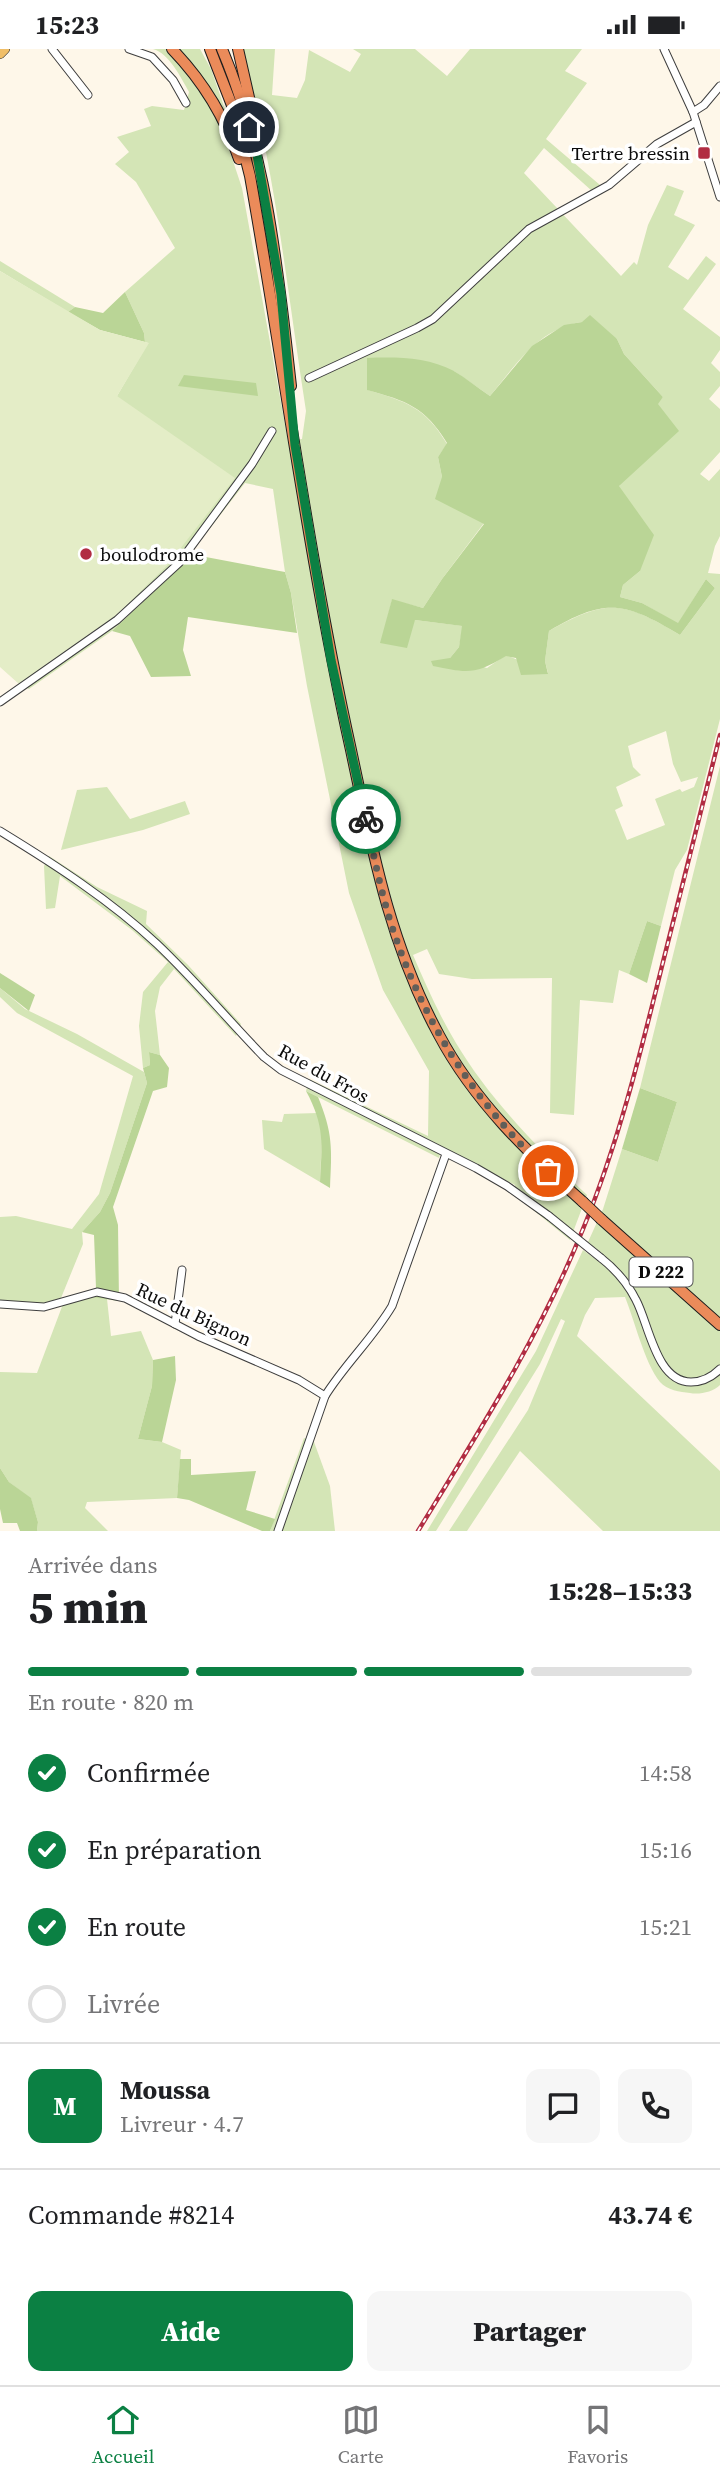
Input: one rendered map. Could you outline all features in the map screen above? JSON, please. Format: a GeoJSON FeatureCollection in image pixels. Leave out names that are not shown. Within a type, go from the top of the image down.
{"type":"FeatureCollection","features":[{"type":"Feature","properties":{"kind":"highway"},"geometry":{"type":"LineString","coordinates":[[172,49],[206,89],[233,138],[262,253]]}},
{"type":"Feature","properties":{"kind":"highway","name":"D 222"},"geometry":{"type":"LineString","coordinates":[[210,49],[230,99],[245,154],[331,660],[379,883],[397,943],[440,1037],[474,1089],[509,1133],[720,1325]]}},
{"type":"Feature","properties":{"kind":"highway","name":"D 222"},"geometry":{"type":"LineString","coordinates":[[222,49],[243,104],[256,149],[281,294],[295,445]]}},
{"type":"Feature","properties":{"kind":"highway"},"geometry":{"type":"LineString","coordinates":[[238,49],[256,120],[269,200],[267,212]]}},
{"type":"Feature","properties":{"kind":"main road"},"geometry":{"type":"LineString","coordinates":[[0,54],[5,49]]}},
{"type":"Feature","properties":{"kind":"street"},"geometry":{"type":"LineString","coordinates":[[52,49],[88,95]]}},
{"type":"Feature","properties":{"kind":"street"},"geometry":{"type":"LineString","coordinates":[[129,49],[152,57],[173,80],[186,103]]}},
{"type":"Feature","properties":{"kind":"street"},"geometry":{"type":"LineString","coordinates":[[664,49],[693,112],[720,197]]}},
{"type":"Feature","properties":{"kind":"street"},"geometry":{"type":"LineString","coordinates":[[693,112],[704,105],[720,86]]}},
{"type":"Feature","properties":{"kind":"street"},"geometry":{"type":"LineString","coordinates":[[309,378],[433,319],[529,229],[609,185],[657,144],[696,122]]}},
{"type":"Feature","properties":{"kind":"street"},"geometry":{"type":"LineString","coordinates":[[0,702],[36,674],[117,620],[179,563],[252,464],[272,432]]}},
{"type":"Feature","properties":{"kind":"street","name":"Rue du Fros"},"geometry":{"type":"LineString","coordinates":[[0,831],[134,923],[264,1057],[281,1070],[507,1186],[601,1258],[626,1282],[638,1301],[658,1357],[668,1372],[683,1382],[699,1382],[720,1369]]}},
{"type":"Feature","properties":{"kind":"street"},"geometry":{"type":"LineString","coordinates":[[278,1531],[326,1396],[335,1381],[379,1328],[392,1306],[446,1154]]}},
{"type":"Feature","properties":{"kind":"street"},"geometry":{"type":"LineString","coordinates":[[175,1324],[182,1270]]}},
{"type":"Feature","properties":{"kind":"street","name":"Rue du Bignon"},"geometry":{"type":"LineString","coordinates":[[0,1304],[44,1307],[97,1292],[125,1298],[175,1324],[299,1380],[326,1396]]}},
{"type":"Feature","properties":{"kind":"green space"},"geometry":{"type":"Polygon","coordinates":[[[153,49],[200,49],[211,69],[227,115],[224,134],[242,188],[288,441],[302,439],[306,411],[272,183],[242,49],[275,49],[272,95],[297,98],[305,80],[309,50],[350,72],[361,54],[353,49],[415,49],[447,76],[470,49],[582,49],[565,71],[587,83],[546,139],[600,185],[592,191],[544,148],[524,173],[621,276],[634,262],[637,265],[648,225],[667,185],[684,191],[674,215],[695,225],[668,267],[688,280],[706,256],[716,264],[683,309],[720,337],[720,350],[711,363],[720,372],[720,386],[709,399],[720,409],[720,452],[700,474],[709,481],[720,469],[720,536],[708,573],[720,574],[720,719],[687,850],[675,870],[661,926],[647,921],[629,974],[619,970],[613,1003],[580,1000],[574,1115],[550,1113],[552,978],[472,979],[439,974],[427,949],[413,955],[433,1000],[469,1064],[533,1142],[587,1195],[570,1240],[516,1196],[515,1185],[442,1147],[439,1158],[306,1091],[309,1079],[428,1136],[429,1071],[383,990],[349,893],[285,572],[273,489],[245,483],[179,568],[112,631],[29,689],[19,684],[114,617],[170,562],[117,396],[148,343],[145,342],[144,333],[125,292],[175,248],[136,182],[115,164],[129,152],[117,137],[151,126],[144,109],[152,106],[184,110],[189,92],[174,67],[159,51],[153,49]],[[582,322],[553,332],[541,340],[519,361],[490,396],[454,371],[368,390],[414,408],[431,422],[447,444],[438,457],[442,477],[484,523],[423,608],[392,600],[381,643],[415,620],[463,626],[459,647],[450,658],[487,668],[506,655],[548,673],[545,661],[549,631],[569,620],[601,609],[615,608],[644,615],[680,635],[715,588],[706,579],[678,624],[642,603],[620,597],[623,585],[640,571],[619,486],[657,404],[663,397],[624,354],[617,339],[582,322]],[[666,731],[628,746],[633,767],[641,775],[616,787],[623,806],[615,810],[627,840],[665,825],[655,799],[680,789],[682,792],[694,787],[698,777],[681,782],[673,764],[666,731]]]}},
{"type":"Feature","properties":{"kind":"green space"},"geometry":{"type":"Polygon","coordinates":[[[0,261],[75,307],[68,312],[0,271],[0,261]]]}},
{"type":"Feature","properties":{"kind":"green space"},"geometry":{"type":"Polygon","coordinates":[[[0,271],[100,330],[149,343],[117,396],[235,478],[170,562],[114,617],[19,684],[0,667],[0,271]]]}},
{"type":"Feature","properties":{"kind":"green space"},"geometry":{"type":"Polygon","coordinates":[[[125,292],[144,333],[145,342],[100,330],[68,312],[75,307],[103,313],[125,292]]]}},
{"type":"Feature","properties":{"kind":"green space"},"geometry":{"type":"Polygon","coordinates":[[[590,315],[617,339],[624,354],[663,397],[658,404],[679,431],[619,486],[654,535],[640,571],[623,585],[620,597],[642,603],[678,623],[706,579],[715,588],[680,635],[644,616],[615,608],[601,609],[569,620],[549,631],[545,661],[548,674],[521,675],[516,658],[506,656],[486,667],[471,671],[433,666],[431,661],[450,658],[459,647],[462,626],[415,620],[407,648],[380,643],[392,599],[423,608],[484,524],[435,499],[442,477],[438,457],[447,443],[431,421],[414,407],[367,390],[367,358],[423,360],[444,366],[490,396],[532,346],[564,325],[582,322],[590,315]]]}},
{"type":"Feature","properties":{"kind":"green space"},"geometry":{"type":"Polygon","coordinates":[[[184,375],[256,383],[258,396],[178,386],[184,375]]]}},
{"type":"Feature","properties":{"kind":"green space"},"geometry":{"type":"Polygon","coordinates":[[[190,554],[285,572],[297,633],[188,617],[183,650],[191,676],[151,677],[130,636],[112,631],[179,568],[190,554]]]}},
{"type":"Feature","properties":{"kind":"green space"},"geometry":{"type":"Polygon","coordinates":[[[720,766],[720,1385],[698,1394],[670,1389],[663,1385],[649,1364],[625,1297],[595,1298],[577,1336],[720,1471],[720,1531],[603,1531],[520,1451],[467,1531],[449,1531],[528,1410],[565,1321],[561,1319],[540,1364],[436,1531],[427,1531],[536,1351],[583,1250],[601,1263],[603,1254],[588,1242],[603,1209],[622,1149],[658,1162],[677,1102],[640,1088],[720,766]]]}},
{"type":"Feature","properties":{"kind":"green space"},"geometry":{"type":"Polygon","coordinates":[[[107,787],[130,819],[185,801],[190,814],[143,830],[61,850],[77,790],[107,787]]]}},
{"type":"Feature","properties":{"kind":"green space"},"geometry":{"type":"Polygon","coordinates":[[[49,856],[97,887],[147,911],[146,924],[188,965],[241,1024],[236,1036],[174,969],[160,987],[155,1011],[160,1055],[149,1052],[150,1065],[143,1068],[139,1026],[143,992],[168,962],[132,930],[60,876],[55,908],[46,909],[44,866],[49,856]]]}},
{"type":"Feature","properties":{"kind":"green space"},"geometry":{"type":"Polygon","coordinates":[[[647,921],[661,926],[647,983],[629,974],[647,921]]]}},
{"type":"Feature","properties":{"kind":"green space"},"geometry":{"type":"Polygon","coordinates":[[[0,973],[35,995],[29,1011],[0,988],[0,973]]]}},
{"type":"Feature","properties":{"kind":"green space"},"geometry":{"type":"Polygon","coordinates":[[[0,988],[25,1009],[77,1034],[144,1072],[147,1083],[110,1193],[100,1212],[82,1232],[83,1244],[61,1298],[40,1304],[0,1301],[0,1217],[16,1216],[72,1229],[99,1194],[133,1076],[17,1013],[0,997],[0,988]]]}},
{"type":"Feature","properties":{"kind":"green space"},"geometry":{"type":"Polygon","coordinates":[[[149,1052],[160,1055],[169,1068],[167,1087],[153,1091],[113,1207],[118,1225],[119,1301],[91,1297],[96,1288],[94,1235],[82,1232],[100,1212],[110,1193],[147,1083],[143,1068],[150,1065],[149,1052]]]}},
{"type":"Feature","properties":{"kind":"green space"},"geometry":{"type":"Polygon","coordinates":[[[640,1088],[677,1102],[658,1162],[622,1149],[640,1088]]]}},
{"type":"Feature","properties":{"kind":"green space"},"geometry":{"type":"Polygon","coordinates":[[[306,1091],[318,1097],[329,1131],[330,1188],[320,1182],[319,1125],[306,1091]]]}},
{"type":"Feature","properties":{"kind":"green space"},"geometry":{"type":"Polygon","coordinates":[[[318,1113],[322,1136],[320,1182],[264,1149],[262,1120],[282,1122],[284,1114],[318,1113]]]}},
{"type":"Feature","properties":{"kind":"green space"},"geometry":{"type":"Polygon","coordinates":[[[91,1297],[107,1299],[111,1336],[141,1331],[153,1360],[152,1386],[138,1439],[162,1442],[181,1450],[177,1498],[87,1502],[85,1508],[108,1531],[37,1531],[38,1522],[31,1499],[9,1482],[0,1468],[0,1372],[37,1373],[63,1304],[91,1297]]]}},
{"type":"Feature","properties":{"kind":"green space"},"geometry":{"type":"Polygon","coordinates":[[[175,1356],[176,1380],[162,1442],[138,1439],[152,1386],[153,1360],[175,1356]]]}},
{"type":"Feature","properties":{"kind":"green space"},"geometry":{"type":"Polygon","coordinates":[[[304,1438],[314,1442],[330,1486],[335,1531],[270,1531],[304,1438]]]}},
{"type":"Feature","properties":{"kind":"green space"},"geometry":{"type":"Polygon","coordinates":[[[180,1459],[191,1459],[191,1475],[256,1471],[246,1510],[275,1519],[270,1531],[262,1531],[189,1500],[177,1498],[180,1459]]]}},
{"type":"Feature","properties":{"kind":"green space"},"geometry":{"type":"Polygon","coordinates":[[[0,1468],[9,1482],[31,1498],[38,1522],[37,1531],[20,1531],[17,1523],[3,1523],[0,1509],[0,1468]]]}},
{"type":"Feature","properties":{"kind":"railway"},"geometry":{"type":"LineString","coordinates":[[418,1531],[528,1346],[566,1269],[596,1197],[637,1066],[720,735]]}},
{"type":"Feature","properties":{"kind":"way so far"},"geometry":{"type":"LineString","coordinates":[[366,819],[379,883],[397,943],[440,1037],[485,1104],[509,1133],[548,1171]]}},
{"type":"Feature","properties":{"kind":"place","name":"Tertre bressin"},"geometry":{"type":"Point","coordinates":[704,153]}},
{"type":"Feature","properties":{"kind":"place","name":"boulodrome"},"geometry":{"type":"Point","coordinates":[86,554]}},
{"type":"Feature","properties":{"kind":"route"},"geometry":{"type":"LineString","coordinates":[[249,127],[256,149],[281,294],[295,445],[331,660],[366,819]]}}]}
